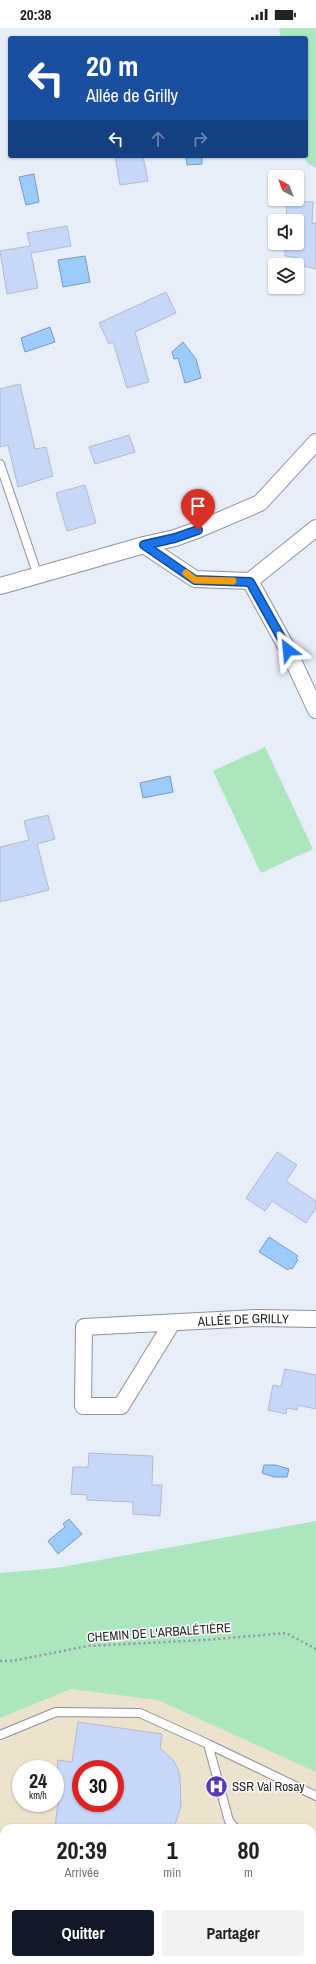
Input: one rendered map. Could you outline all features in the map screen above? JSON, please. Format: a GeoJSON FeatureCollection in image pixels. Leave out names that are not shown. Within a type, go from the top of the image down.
{"type":"FeatureCollection","features":[{"type":"Feature","properties":{"kind":"street"},"geometry":{"type":"LineString","coordinates":[[0,586],[144,545],[175,538],[198,530],[260,503],[316,442]]}},
{"type":"Feature","properties":{"kind":"street"},"geometry":{"type":"LineString","coordinates":[[144,545],[195,580],[250,582],[316,528]]}},
{"type":"Feature","properties":{"kind":"street"},"geometry":{"type":"LineString","coordinates":[[250,582],[288,650],[316,710]]}},
{"type":"Feature","properties":{"kind":"street","name":"ALLÉE DE GRILLY"},"geometry":{"type":"LineString","coordinates":[[172,1323],[120,1406],[83,1406],[84,1327],[258,1318],[316,1319]]}},
{"type":"Feature","properties":{"kind":"lane"},"geometry":{"type":"LineString","coordinates":[[0,464],[38,576]]}},
{"type":"Feature","properties":{"kind":"lane"},"geometry":{"type":"LineString","coordinates":[[0,1735],[56,1712],[140,1713],[316,1796]]}},
{"type":"Feature","properties":{"kind":"lane"},"geometry":{"type":"LineString","coordinates":[[208,1744],[229,1821],[232,1824]]}},
{"type":"Feature","properties":{"kind":"path","name":"CHEMIN DE L'ARBALÉTIÈRE"},"geometry":{"type":"LineString","coordinates":[[0,1661],[12,1661],[88,1646],[205,1640],[286,1633],[316,1649]]}},
{"type":"Feature","properties":{"kind":"shaded area","name":"SSR Val Rosay"},"geometry":{"type":"Polygon","coordinates":[[[0,1646],[316,1660],[316,1824],[0,1824],[0,1646]]]}},
{"type":"Feature","properties":{"kind":"green space"},"geometry":{"type":"Polygon","coordinates":[[[279,28],[316,28],[316,168],[307,163],[306,158],[308,158],[308,36],[281,36],[279,28]]]}},
{"type":"Feature","properties":{"kind":"green space"},"geometry":{"type":"Polygon","coordinates":[[[265,747],[313,849],[261,873],[213,771],[265,747]]]}},
{"type":"Feature","properties":{"kind":"green space"},"geometry":{"type":"Polygon","coordinates":[[[316,1521],[316,1772],[158,1700],[71,1689],[0,1718],[0,1573],[56,1568],[316,1521]]]}},
{"type":"Feature","properties":{"kind":"water"},"geometry":{"type":"Polygon","coordinates":[[[186,158],[202,158],[202,164],[187,165],[186,158]]]}},
{"type":"Feature","properties":{"kind":"water"},"geometry":{"type":"Polygon","coordinates":[[[34,174],[39,202],[26,205],[19,177],[34,174]]]}},
{"type":"Feature","properties":{"kind":"water"},"geometry":{"type":"Polygon","coordinates":[[[85,256],[90,282],[63,287],[58,260],[85,256]]]}},
{"type":"Feature","properties":{"kind":"water"},"geometry":{"type":"Polygon","coordinates":[[[50,327],[55,342],[25,352],[21,338],[50,327]]]}},
{"type":"Feature","properties":{"kind":"water"},"geometry":{"type":"Polygon","coordinates":[[[183,342],[196,359],[201,378],[185,383],[178,358],[174,359],[172,352],[183,342]]]}},
{"type":"Feature","properties":{"kind":"water"},"geometry":{"type":"Polygon","coordinates":[[[170,776],[173,792],[143,798],[140,783],[170,776]]]}},
{"type":"Feature","properties":{"kind":"water"},"geometry":{"type":"Polygon","coordinates":[[[269,1237],[298,1256],[296,1258],[298,1260],[292,1269],[290,1268],[288,1270],[259,1252],[269,1237]]]}},
{"type":"Feature","properties":{"kind":"water"},"geometry":{"type":"Polygon","coordinates":[[[264,1465],[275,1465],[289,1469],[287,1477],[274,1477],[262,1473],[264,1465]]]}},
{"type":"Feature","properties":{"kind":"water"},"geometry":{"type":"Polygon","coordinates":[[[69,1519],[82,1534],[58,1554],[48,1541],[65,1527],[63,1524],[69,1519]]]}},
{"type":"Feature","properties":{"kind":"building"},"geometry":{"type":"Polygon","coordinates":[[[115,158],[143,158],[148,181],[120,185],[115,158]]]}},
{"type":"Feature","properties":{"kind":"building"},"geometry":{"type":"Polygon","coordinates":[[[304,202],[313,202],[312,223],[316,223],[316,269],[304,266],[304,258],[285,256],[285,250],[304,250],[304,214],[286,214],[287,206],[304,206],[304,202]]]}},
{"type":"Feature","properties":{"kind":"building"},"geometry":{"type":"Polygon","coordinates":[[[67,226],[71,246],[31,253],[38,288],[7,294],[0,251],[30,246],[27,233],[67,226]]]}},
{"type":"Feature","properties":{"kind":"building"},"geometry":{"type":"Polygon","coordinates":[[[166,292],[176,313],[135,332],[149,382],[127,388],[113,342],[109,344],[99,323],[166,292]]]}},
{"type":"Feature","properties":{"kind":"building"},"geometry":{"type":"Polygon","coordinates":[[[20,384],[35,449],[46,447],[53,476],[18,487],[8,445],[0,447],[0,389],[20,384]]]}},
{"type":"Feature","properties":{"kind":"building"},"geometry":{"type":"Polygon","coordinates":[[[129,435],[135,452],[95,464],[89,447],[129,435]]]}},
{"type":"Feature","properties":{"kind":"building"},"geometry":{"type":"Polygon","coordinates":[[[85,485],[96,523],[67,531],[56,493],[85,485]]]}},
{"type":"Feature","properties":{"kind":"building"},"geometry":{"type":"Polygon","coordinates":[[[48,815],[55,839],[37,844],[49,890],[0,902],[0,847],[29,840],[24,821],[48,815]]]}},
{"type":"Feature","properties":{"kind":"building"},"geometry":{"type":"Polygon","coordinates":[[[277,1152],[297,1165],[286,1181],[316,1201],[316,1208],[306,1223],[272,1201],[265,1211],[246,1198],[277,1152]]]}},
{"type":"Feature","properties":{"kind":"building"},"geometry":{"type":"Polygon","coordinates":[[[285,1369],[316,1375],[316,1409],[298,1405],[297,1410],[287,1408],[286,1414],[268,1410],[273,1385],[281,1387],[285,1369]]]}},
{"type":"Feature","properties":{"kind":"building"},"geometry":{"type":"Polygon","coordinates":[[[89,1453],[153,1456],[152,1485],[162,1485],[160,1516],[133,1514],[133,1502],[87,1500],[87,1495],[71,1494],[73,1467],[88,1467],[89,1453]]]}},
{"type":"Feature","properties":{"kind":"building"},"geometry":{"type":"Polygon","coordinates":[[[78,1722],[162,1734],[160,1748],[173,1760],[178,1769],[180,1778],[181,1806],[175,1824],[55,1824],[57,1812],[64,1812],[64,1761],[72,1762],[72,1812],[124,1812],[124,1760],[72,1760],[78,1722]]]}},
{"type":"Feature","properties":{"kind":"slow traffic"},"geometry":{"type":"LineString","coordinates":[[186,573],[195,580],[233,581]]}},
{"type":"Feature","properties":{"kind":"place","name":"SSR Val Rosay"},"geometry":{"type":"Point","coordinates":[216,1786]}},
{"type":"Feature","properties":{"kind":"route"},"geometry":{"type":"LineString","coordinates":[[198,530],[175,538],[144,545],[195,580],[250,582],[288,650]]}}]}
